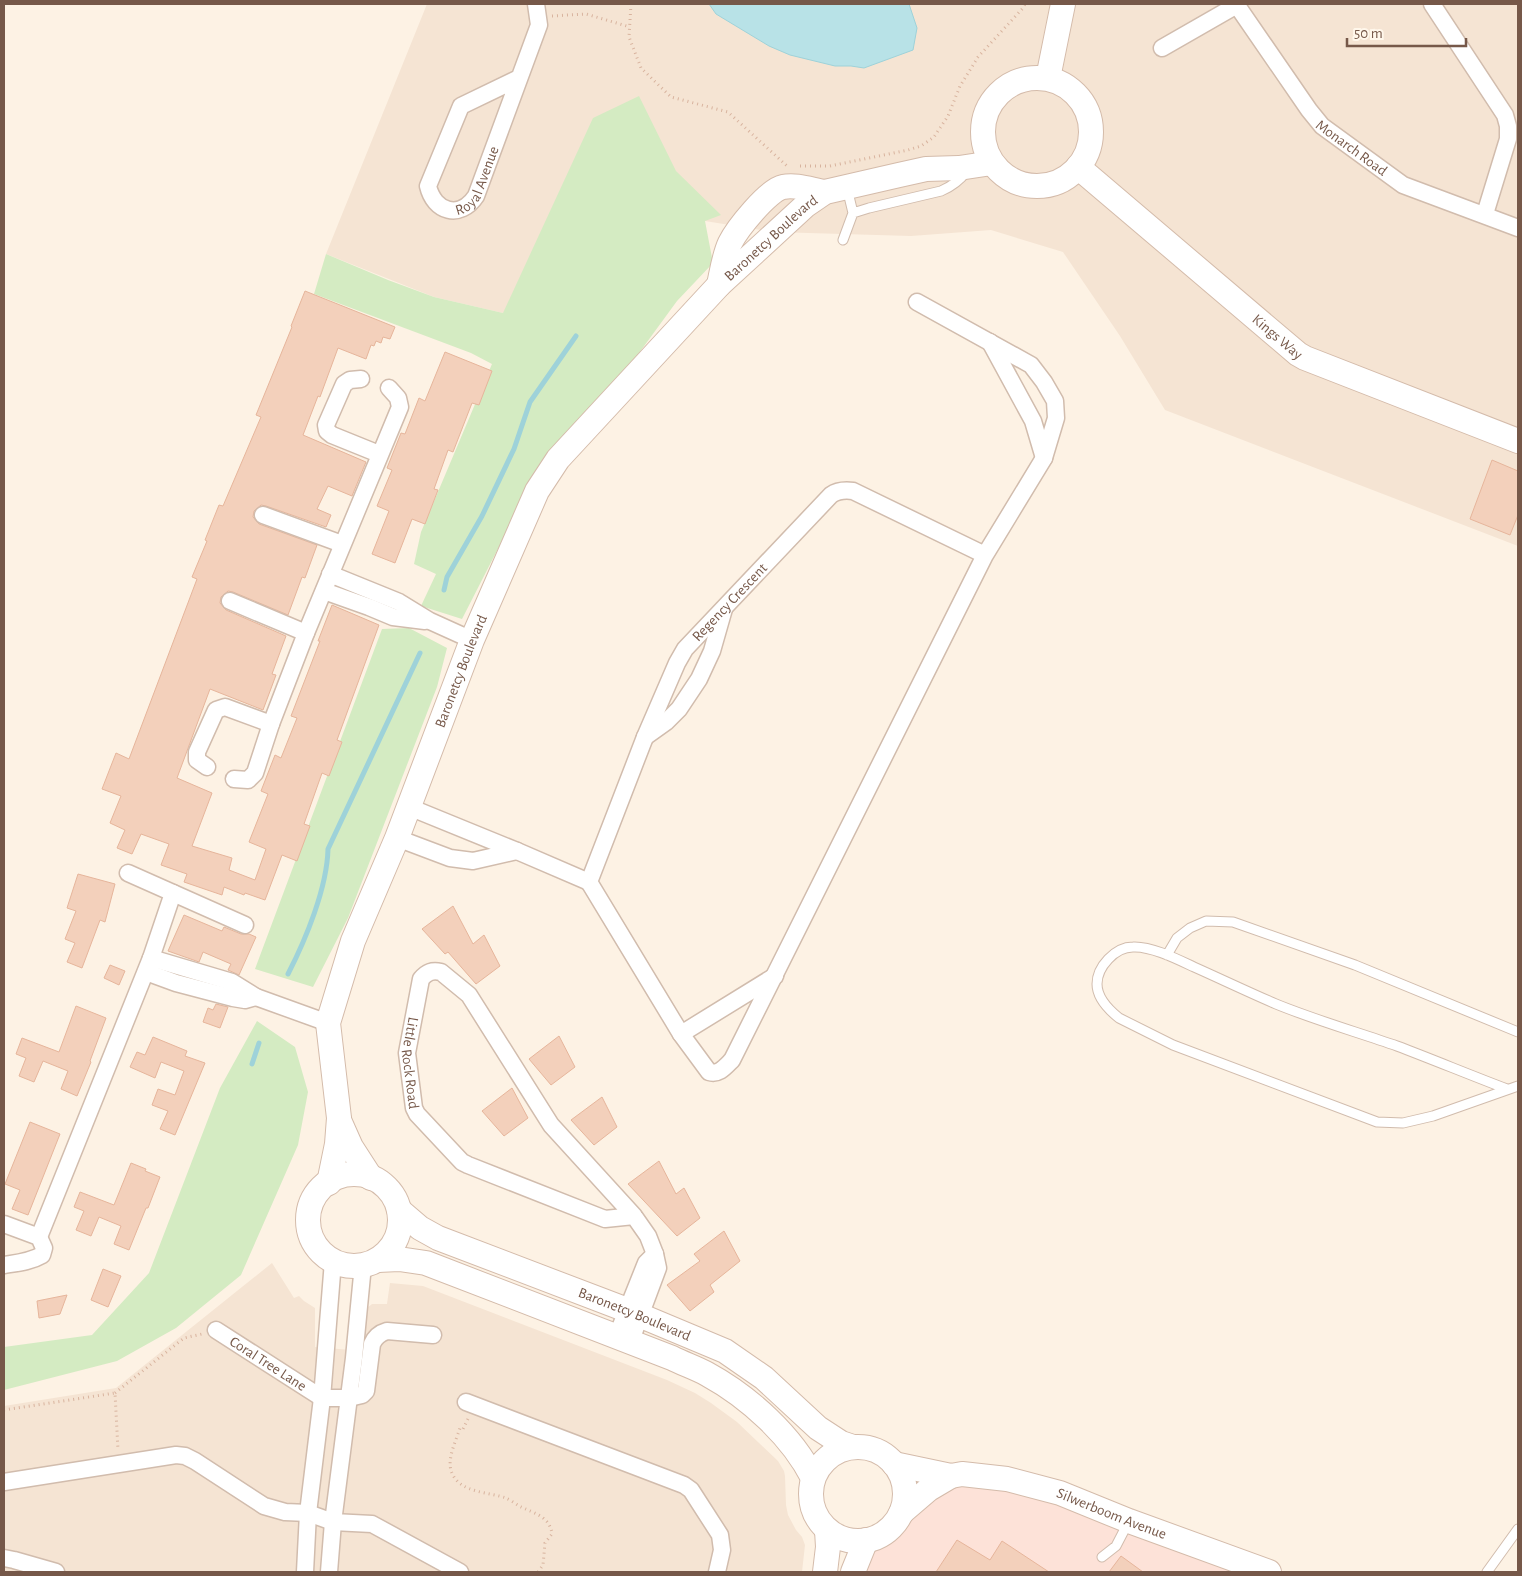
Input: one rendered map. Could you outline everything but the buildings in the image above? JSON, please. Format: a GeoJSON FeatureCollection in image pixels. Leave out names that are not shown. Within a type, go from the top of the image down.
{"type":"FeatureCollection","features":[{"type":"Feature","properties":{"kind":"street"},"geometry":{"type":"LineString","coordinates":[[1048,78],[1063,4]]}},
{"type":"Feature","properties":{"kind":"street"},"geometry":{"type":"LineString","coordinates":[[1162,48],[1236,4]]}},
{"type":"Feature","properties":{"kind":"street","name":"Monarch Road"},"geometry":{"type":"LineString","coordinates":[[1236,4],[1322,126],[1403,185],[1485,214],[1518,228]]}},
{"type":"Feature","properties":{"kind":"street"},"geometry":{"type":"LineString","coordinates":[[1432,4],[1505,115],[1508,126],[1508,139],[1485,214]]}},
{"type":"Feature","properties":{"kind":"street"},"geometry":{"type":"LineString","coordinates":[[521,73],[539,24],[537,10]]}},
{"type":"Feature","properties":{"kind":"street","name":"Royal Avenue"},"geometry":{"type":"LineString","coordinates":[[521,73],[476,196],[463,209],[451,210],[437,205],[430,196],[428,186],[461,106],[521,73]]}},
{"type":"Feature","properties":{"kind":"street"},"geometry":{"type":"LineString","coordinates":[[1029,78],[1048,78],[1066,85],[1080,98],[1089,114],[1092,133],[1088,151],[1078,167],[1065,178],[1050,184],[1034,186],[1018,182],[982,164],[986,148],[984,136],[987,111],[997,95],[1012,84],[1029,78]]}},
{"type":"Feature","properties":{"kind":"street","name":"Baronetcy Boulevard"},"geometry":{"type":"LineString","coordinates":[[329,1183],[339,1118],[328,1023],[353,941],[404,821],[472,640],[536,491],[558,459],[719,285],[806,205],[836,190],[926,169],[965,152],[984,136]]}},
{"type":"Feature","properties":{"kind":"street","name":"Baronetcy Boulevard"},"geometry":{"type":"LineString","coordinates":[[926,169],[959,168],[982,164]]}},
{"type":"Feature","properties":{"kind":"street","name":"Kings Way"},"geometry":{"type":"LineString","coordinates":[[1078,167],[1298,354],[1518,441]]}},
{"type":"Feature","properties":{"kind":"street","name":"Baronetcy Boulevard"},"geometry":{"type":"LineString","coordinates":[[719,285],[726,259],[792,186],[836,190]]}},
{"type":"Feature","properties":{"kind":"street"},"geometry":{"type":"LineString","coordinates":[[404,821],[482,846],[500,844],[588,882],[680,1034],[709,1072],[713,1073],[722,1070],[732,1060],[985,555],[1044,458],[1056,418],[1055,401],[1031,365],[917,302]]}},
{"type":"Feature","properties":{"kind":"street"},"geometry":{"type":"LineString","coordinates":[[990,342],[1033,421],[1044,458]]}},
{"type":"Feature","properties":{"kind":"street"},"geometry":{"type":"LineString","coordinates":[[361,379],[350,380],[344,384],[326,428],[332,435],[380,454]]}},
{"type":"Feature","properties":{"kind":"street"},"geometry":{"type":"LineString","coordinates":[[234,779],[248,780],[252,778],[306,633],[400,407],[398,398],[388,388]]}},
{"type":"Feature","properties":{"kind":"street","name":"Regency Crescent"},"geometry":{"type":"LineString","coordinates":[[588,882],[645,737],[685,649],[831,495],[843,490],[854,491],[985,555]]}},
{"type":"Feature","properties":{"kind":"street"},"geometry":{"type":"LineString","coordinates":[[262,515],[342,544]]}},
{"type":"Feature","properties":{"kind":"street"},"geometry":{"type":"LineString","coordinates":[[330,574],[399,602],[430,621],[472,640]]}},
{"type":"Feature","properties":{"kind":"street"},"geometry":{"type":"LineString","coordinates":[[324,591],[394,617],[430,621]]}},
{"type":"Feature","properties":{"kind":"street"},"geometry":{"type":"LineString","coordinates":[[230,601],[306,633]]}},
{"type":"Feature","properties":{"kind":"street"},"geometry":{"type":"LineString","coordinates":[[645,737],[673,716],[700,679],[712,651],[725,607]]}},
{"type":"Feature","properties":{"kind":"street"},"geometry":{"type":"LineString","coordinates":[[207,768],[197,760],[197,752],[216,710],[225,706],[271,724]]}},
{"type":"Feature","properties":{"kind":"street"},"geometry":{"type":"LineString","coordinates":[[404,821],[450,858],[473,861],[517,851]]}},
{"type":"Feature","properties":{"kind":"street"},"geometry":{"type":"LineString","coordinates":[[128,873],[246,925]]}},
{"type":"Feature","properties":{"kind":"street"},"geometry":{"type":"LineString","coordinates":[[39,1237],[148,965],[173,893]]}},
{"type":"Feature","properties":{"kind":"street"},"geometry":{"type":"LineString","coordinates":[[148,965],[176,982],[234,998],[245,1000],[256,997],[328,1023]]}},
{"type":"Feature","properties":{"kind":"street","name":"Little Rock Road"},"geometry":{"type":"LineString","coordinates":[[623,1341],[634,1313],[646,1263],[655,1254],[648,1236],[634,1216],[551,1125],[469,995],[441,972],[435,971],[425,974],[421,978],[407,1053],[414,1108],[417,1114],[462,1162],[468,1165],[606,1219],[634,1216]]}},
{"type":"Feature","properties":{"kind":"street"},"geometry":{"type":"LineString","coordinates":[[680,1034],[775,976]]}},
{"type":"Feature","properties":{"kind":"street","name":"Baronetcy Boulevard"},"geometry":{"type":"LineString","coordinates":[[339,1118],[354,1152],[371,1178]]}},
{"type":"Feature","properties":{"kind":"street"},"geometry":{"type":"LineString","coordinates":[[362,1175],[379,1182],[389,1190],[396,1201],[400,1222],[396,1238],[387,1252],[370,1262],[345,1265],[325,1256],[316,1245],[310,1232],[309,1218],[316,1196],[329,1183],[338,1178],[362,1175]]}},
{"type":"Feature","properties":{"kind":"street","name":"Baronetcy Boulevard"},"geometry":{"type":"LineString","coordinates":[[399,1210],[420,1228],[438,1238],[634,1313],[733,1355],[764,1378],[818,1428],[841,1443],[853,1447]]}},
{"type":"Feature","properties":{"kind":"street"},"geometry":{"type":"LineString","coordinates":[[4,1224],[39,1237],[44,1248],[42,1255],[25,1262],[4,1265]]}},
{"type":"Feature","properties":{"kind":"street","name":"Baronetcy Boulevard"},"geometry":{"type":"LineString","coordinates":[[370,1262],[400,1259],[426,1264],[623,1341],[672,1358],[706,1374],[732,1390],[766,1418],[787,1439],[803,1460],[813,1478]]}},
{"type":"Feature","properties":{"kind":"street"},"geometry":{"type":"LineString","coordinates":[[329,1572],[320,1518],[322,1398],[333,1260]]}},
{"type":"Feature","properties":{"kind":"street"},"geometry":{"type":"LineString","coordinates":[[305,1572],[349,1398],[370,1262]]}},
{"type":"Feature","properties":{"kind":"street","name":"Coral Tree Lane"},"geometry":{"type":"LineString","coordinates":[[216,1330],[322,1398]]}},
{"type":"Feature","properties":{"kind":"street"},"geometry":{"type":"LineString","coordinates":[[322,1398],[349,1398],[362,1395],[366,1391],[372,1344],[379,1335],[387,1331],[433,1335]]}},
{"type":"Feature","properties":{"kind":"street"},"geometry":{"type":"LineString","coordinates":[[473,1404],[684,1485],[691,1490],[720,1534],[722,1550],[717,1572]]}},
{"type":"Feature","properties":{"kind":"street"},"geometry":{"type":"LineString","coordinates":[[853,1447],[866,1447],[888,1457],[901,1475],[904,1487],[901,1513],[894,1524],[885,1532],[866,1540],[846,1539],[836,1536],[827,1530],[817,1518],[812,1504],[811,1488],[813,1478],[819,1467],[828,1457],[840,1450],[853,1447]]}},
{"type":"Feature","properties":{"kind":"street"},"geometry":{"type":"LineString","coordinates":[[4,1482],[176,1455],[184,1456],[195,1461],[264,1506],[320,1518],[372,1524],[460,1572]]}},
{"type":"Feature","properties":{"kind":"street","name":"Silwerboom Avenue"},"geometry":{"type":"LineString","coordinates":[[894,1464],[951,1476]]}},
{"type":"Feature","properties":{"kind":"street","name":"Silwerboom Avenue"},"geometry":{"type":"LineString","coordinates":[[901,1513],[929,1489],[951,1476],[962,1474],[1008,1479],[1060,1492],[1129,1521],[1269,1572]]}},
{"type":"Feature","properties":{"kind":"street"},"geometry":{"type":"LineString","coordinates":[[825,1572],[828,1547],[827,1530]]}},
{"type":"Feature","properties":{"kind":"street"},"geometry":{"type":"LineString","coordinates":[[853,1572],[866,1540]]}},
{"type":"Feature","properties":{"kind":"street"},"geometry":{"type":"LineString","coordinates":[[4,1558],[56,1572]]}},
{"type":"Feature","properties":{"kind":"lane"},"geometry":{"type":"LineString","coordinates":[[853,213],[950,188],[982,164]]}},
{"type":"Feature","properties":{"kind":"lane"},"geometry":{"type":"LineString","coordinates":[[836,190],[853,213]]}},
{"type":"Feature","properties":{"kind":"lane"},"geometry":{"type":"LineString","coordinates":[[843,240],[853,213]]}},
{"type":"Feature","properties":{"kind":"lane"},"geometry":{"type":"LineString","coordinates":[[1167,954],[1177,938],[1190,928],[1206,921],[1233,922],[1355,965],[1518,1032]]}},
{"type":"Feature","properties":{"kind":"lane"},"geometry":{"type":"LineString","coordinates":[[1507,1089],[1399,1047],[1278,1005],[1167,954],[1135,946],[1126,947],[1117,951],[1099,972],[1098,992],[1102,1000],[1119,1018],[1173,1044],[1377,1122],[1403,1123],[1433,1116],[1518,1086]]}},
{"type":"Feature","properties":{"kind":"lane"},"geometry":{"type":"LineString","coordinates":[[1102,1557],[1116,1546],[1129,1521]]}},
{"type":"Feature","properties":{"kind":"lane"},"geometry":{"type":"LineString","coordinates":[[1487,1572],[1518,1529]]}},
{"type":"Feature","properties":{"kind":"path"},"geometry":{"type":"LineString","coordinates":[[632,4],[630,37],[641,68],[671,97],[728,112],[787,166],[830,166],[921,146],[934,137],[948,116],[960,86],[978,57],[1024,8],[1025,4]]}},
{"type":"Feature","properties":{"kind":"path"},"geometry":{"type":"LineString","coordinates":[[537,10],[586,14],[630,27]]}},
{"type":"Feature","properties":{"kind":"path"},"geometry":{"type":"LineString","coordinates":[[4,1410],[115,1393],[184,1338],[216,1330]]}},
{"type":"Feature","properties":{"kind":"path"},"geometry":{"type":"LineString","coordinates":[[115,1393],[115,1423],[119,1464]]}},
{"type":"Feature","properties":{"kind":"path"},"geometry":{"type":"LineString","coordinates":[[473,1404],[477,1413],[469,1416],[463,1429],[460,1428],[450,1462],[452,1473],[467,1488],[505,1498],[544,1518],[552,1529],[552,1534],[545,1543],[543,1565],[538,1572]]}},
{"type":"Feature","properties":{"kind":"shaded area"},"geometry":{"type":"Polygon","coordinates":[[[427,4],[1518,4],[1518,546],[1165,410],[1120,336],[1063,252],[991,230],[911,236],[774,232],[705,221],[503,313],[434,297],[326,254],[427,4]]]}},
{"type":"Feature","properties":{"kind":"shaded area"},"geometry":{"type":"Polygon","coordinates":[[[272,1263],[294,1298],[299,1296],[315,1308],[315,1347],[363,1351],[366,1309],[372,1304],[387,1304],[390,1283],[423,1286],[667,1380],[695,1393],[737,1422],[778,1461],[784,1471],[788,1515],[805,1545],[802,1572],[4,1572],[4,1406],[116,1388],[272,1263]]]}},
{"type":"Feature","properties":{"kind":"shaded area"},"geometry":{"type":"Polygon","coordinates":[[[944,1476],[1007,1479],[1269,1572],[862,1572],[871,1539],[907,1502],[944,1476]]]}},
{"type":"Feature","properties":{"kind":"green space"},"geometry":{"type":"Polygon","coordinates":[[[639,96],[676,171],[721,215],[705,221],[713,263],[677,301],[639,353],[566,435],[507,531],[462,619],[421,606],[436,574],[414,564],[421,532],[492,364],[471,353],[314,294],[326,254],[434,297],[503,313],[593,118],[639,96]]]}},
{"type":"Feature","properties":{"kind":"green space"},"geometry":{"type":"Polygon","coordinates":[[[409,628],[447,648],[437,687],[348,918],[313,987],[255,969],[382,629],[409,628]]]}},
{"type":"Feature","properties":{"kind":"green space"},"geometry":{"type":"Polygon","coordinates":[[[257,1021],[295,1047],[308,1092],[298,1145],[241,1275],[176,1328],[117,1361],[4,1390],[4,1347],[92,1335],[149,1273],[220,1088],[257,1021]]]}},
{"type":"Feature","properties":{"kind":"water"},"geometry":{"type":"Polygon","coordinates":[[[709,4],[909,4],[917,28],[913,50],[864,68],[835,66],[790,55],[769,46],[716,14],[709,4]]]}},
{"type":"Feature","properties":{"kind":"waterway"},"geometry":{"type":"LineString","coordinates":[[444,590],[447,577],[482,516],[514,449],[530,402],[576,336]]}},
{"type":"Feature","properties":{"kind":"waterway"},"geometry":{"type":"LineString","coordinates":[[288,974],[302,945],[320,896],[327,864],[328,849],[420,653]]}},
{"type":"Feature","properties":{"kind":"waterway"},"geometry":{"type":"LineString","coordinates":[[252,1064],[259,1043]]}}]}
